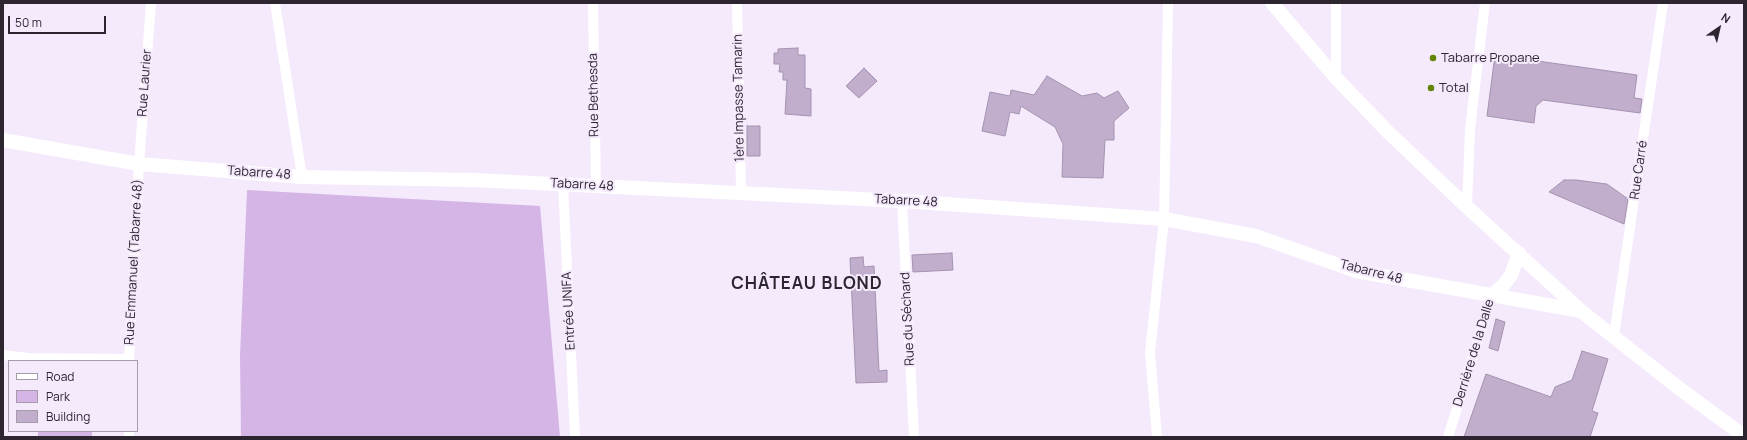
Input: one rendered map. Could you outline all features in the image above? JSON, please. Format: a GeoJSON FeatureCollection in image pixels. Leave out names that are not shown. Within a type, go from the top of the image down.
{"type":"FeatureCollection","features":[{"type":"Feature","properties":{"kind":"street","name":"Rue Laurier"},"geometry":{"type":"LineString","coordinates":[[139,164],[151,3]]}},
{"type":"Feature","properties":{"kind":"street"},"geometry":{"type":"LineString","coordinates":[[275,3],[302,177]]}},
{"type":"Feature","properties":{"kind":"street","name":"Rue Bethesda"},"geometry":{"type":"LineString","coordinates":[[593,3],[596,186]]}},
{"type":"Feature","properties":{"kind":"street","name":"1ère Impasse Tamarin"},"geometry":{"type":"LineString","coordinates":[[737,3],[741,193]]}},
{"type":"Feature","properties":{"kind":"street"},"geometry":{"type":"LineString","coordinates":[[1157,437],[1150,353],[1164,219],[1168,3]]}},
{"type":"Feature","properties":{"kind":"street"},"geometry":{"type":"LineString","coordinates":[[1272,3],[1336,78],[1388,132],[1467,207],[1581,311],[1680,389],[1744,436]]}},
{"type":"Feature","properties":{"kind":"street"},"geometry":{"type":"LineString","coordinates":[[1336,3],[1336,78]]}},
{"type":"Feature","properties":{"kind":"street"},"geometry":{"type":"LineString","coordinates":[[1467,207],[1470,129],[1485,3]]}},
{"type":"Feature","properties":{"kind":"street","name":"Rue Carré"},"geometry":{"type":"LineString","coordinates":[[1614,336],[1663,3]]}},
{"type":"Feature","properties":{"kind":"street","name":"Tabarre 48"},"geometry":{"type":"LineString","coordinates":[[3,140],[139,164],[302,177],[473,180],[563,184],[902,201],[1164,219],[1256,236],[1356,271],[1438,287],[1581,311]]}},
{"type":"Feature","properties":{"kind":"street","name":"Rue Emmanuel (Tabarre 48)"},"geometry":{"type":"LineString","coordinates":[[129,360],[139,164]]}},
{"type":"Feature","properties":{"kind":"street","name":"Entrée UNIFA"},"geometry":{"type":"LineString","coordinates":[[563,184],[575,437]]}},
{"type":"Feature","properties":{"kind":"street","name":"Rue du Séchard"},"geometry":{"type":"LineString","coordinates":[[902,201],[914,437]]}},
{"type":"Feature","properties":{"kind":"street","name":"Derrière de la Dalle"},"geometry":{"type":"LineString","coordinates":[[1448,437],[1492,295],[1503,286],[1512,275],[1519,253]]}},
{"type":"Feature","properties":{"kind":"street"},"geometry":{"type":"LineString","coordinates":[[3,355],[28,358],[129,360]]}},
{"type":"Feature","properties":{"kind":"green space"},"geometry":{"type":"Polygon","coordinates":[[[247,190],[540,206],[560,437],[241,437],[240,356],[247,190]]]}},
{"type":"Feature","properties":{"kind":"green space"},"geometry":{"type":"Polygon","coordinates":[[[38,432],[92,432],[92,437],[38,437],[38,432]]]}},
{"type":"Feature","properties":{"kind":"building"},"geometry":{"type":"Polygon","coordinates":[[[798,48],[798,55],[805,55],[805,88],[811,89],[811,116],[785,114],[787,80],[783,80],[783,72],[779,72],[780,64],[774,64],[774,53],[778,53],[778,49],[798,48]]]}},
{"type":"Feature","properties":{"kind":"building"},"geometry":{"type":"Polygon","coordinates":[[[1495,55],[1637,75],[1634,98],[1642,99],[1640,113],[1543,100],[1536,106],[1534,123],[1487,116],[1495,55]]]}},
{"type":"Feature","properties":{"kind":"building"},"geometry":{"type":"Polygon","coordinates":[[[864,68],[877,81],[859,98],[846,86],[864,68]]]}},
{"type":"Feature","properties":{"kind":"building"},"geometry":{"type":"Polygon","coordinates":[[[1047,76],[1082,96],[1097,93],[1104,98],[1118,91],[1129,108],[1114,121],[1114,140],[1105,140],[1103,178],[1062,177],[1063,144],[1055,127],[1021,106],[1019,114],[1010,112],[1005,136],[982,131],[990,92],[1010,96],[1011,90],[1034,95],[1047,76]]]}},
{"type":"Feature","properties":{"kind":"building"},"geometry":{"type":"Polygon","coordinates":[[[747,126],[760,126],[760,156],[747,156],[747,126]]]}},
{"type":"Feature","properties":{"kind":"building"},"geometry":{"type":"Polygon","coordinates":[[[1564,180],[1607,184],[1628,199],[1624,224],[1549,192],[1564,180]]]}},
{"type":"Feature","properties":{"kind":"building"},"geometry":{"type":"Polygon","coordinates":[[[952,253],[953,270],[913,272],[912,255],[952,253]]]}},
{"type":"Feature","properties":{"kind":"building"},"geometry":{"type":"Polygon","coordinates":[[[863,257],[864,267],[874,266],[879,371],[887,370],[887,382],[856,383],[850,258],[863,257]]]}},
{"type":"Feature","properties":{"kind":"building"},"geometry":{"type":"Polygon","coordinates":[[[1496,319],[1505,322],[1498,351],[1489,348],[1496,319]]]}},
{"type":"Feature","properties":{"kind":"building"},"geometry":{"type":"Polygon","coordinates":[[[1582,351],[1608,359],[1592,411],[1598,413],[1590,437],[1464,437],[1486,374],[1551,397],[1555,387],[1572,380],[1582,351]]]}},
{"type":"Feature","properties":{"kind":"place","name":"Tabarre Propane"},"geometry":{"type":"Point","coordinates":[1433,58]}},
{"type":"Feature","properties":{"kind":"place","name":"Total"},"geometry":{"type":"Point","coordinates":[1431,88]}},
{"type":"Feature","properties":{"kind":"district","name":"CHÂTEAU BLOND"},"geometry":{"type":"Point","coordinates":[807,284]}}]}
